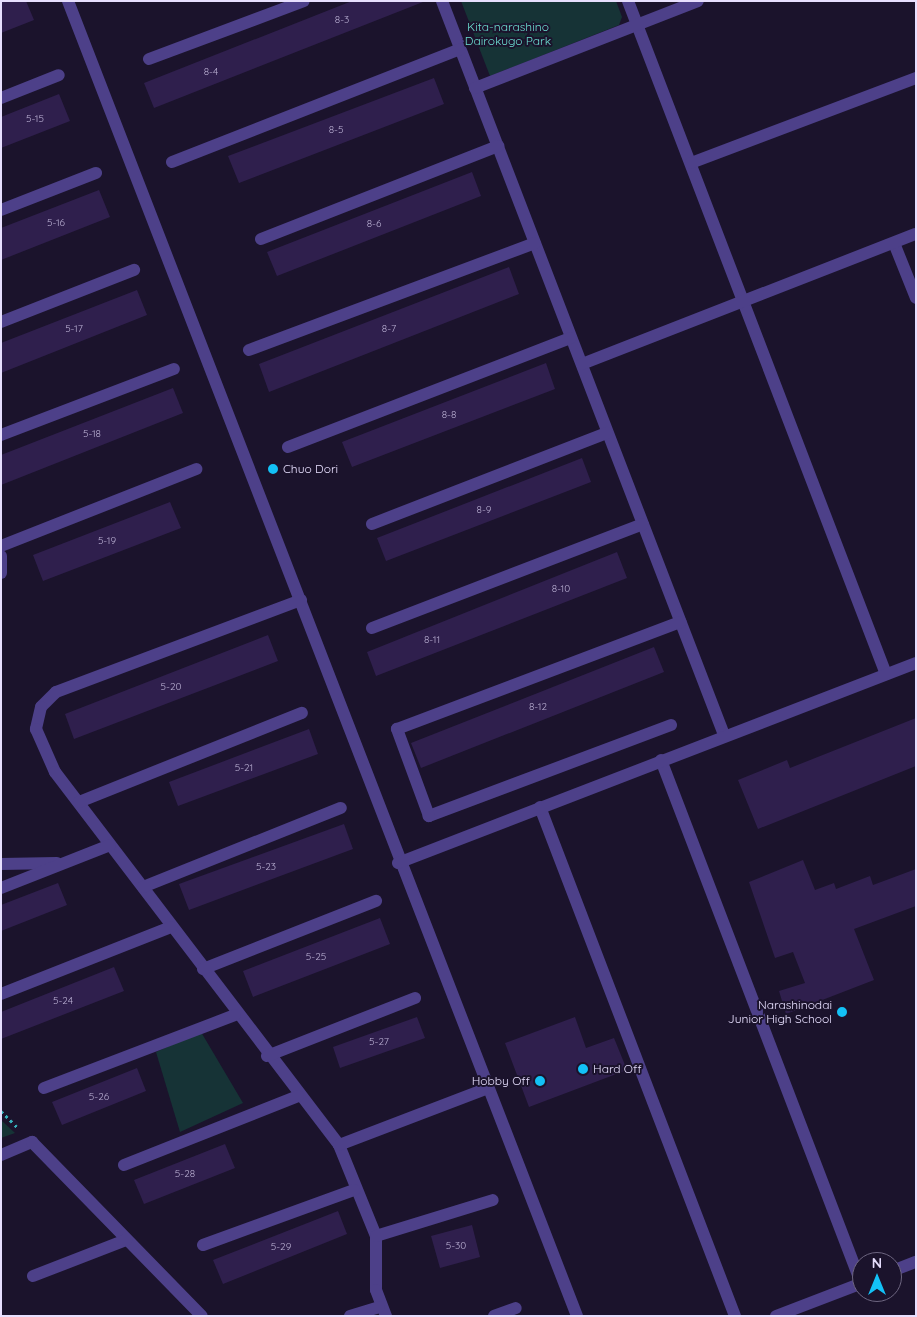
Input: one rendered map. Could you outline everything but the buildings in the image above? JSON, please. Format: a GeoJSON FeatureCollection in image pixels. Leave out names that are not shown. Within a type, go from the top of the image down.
{"type":"FeatureCollection","features":[{"type":"Feature","properties":{"kind":"street"},"geometry":{"type":"LineString","coordinates":[[68,1],[301,600],[398,863],[577,1316]]}},
{"type":"Feature","properties":{"kind":"street"},"geometry":{"type":"LineString","coordinates":[[149,59],[304,1]]}},
{"type":"Feature","properties":{"kind":"street"},"geometry":{"type":"LineString","coordinates":[[442,1],[724,735]]}},
{"type":"Feature","properties":{"kind":"street"},"geometry":{"type":"LineString","coordinates":[[628,1],[886,674]]}},
{"type":"Feature","properties":{"kind":"street"},"geometry":{"type":"LineString","coordinates":[[475,88],[698,1]]}},
{"type":"Feature","properties":{"kind":"street"},"geometry":{"type":"LineString","coordinates":[[172,162],[460,49]]}},
{"type":"Feature","properties":{"kind":"street"},"geometry":{"type":"LineString","coordinates":[[1,98],[59,75]]}},
{"type":"Feature","properties":{"kind":"street"},"geometry":{"type":"LineString","coordinates":[[691,163],[916,78]]}},
{"type":"Feature","properties":{"kind":"street"},"geometry":{"type":"LineString","coordinates":[[261,239],[498,146]]}},
{"type":"Feature","properties":{"kind":"street"},"geometry":{"type":"LineString","coordinates":[[1,210],[96,173]]}},
{"type":"Feature","properties":{"kind":"street"},"geometry":{"type":"LineString","coordinates":[[582,364],[916,234]]}},
{"type":"Feature","properties":{"kind":"street"},"geometry":{"type":"LineString","coordinates":[[249,350],[535,243]]}},
{"type":"Feature","properties":{"kind":"street"},"geometry":{"type":"LineString","coordinates":[[894,243],[916,298]]}},
{"type":"Feature","properties":{"kind":"street"},"geometry":{"type":"LineString","coordinates":[[1,322],[134,270]]}},
{"type":"Feature","properties":{"kind":"street"},"geometry":{"type":"LineString","coordinates":[[288,447],[571,338]]}},
{"type":"Feature","properties":{"kind":"street"},"geometry":{"type":"LineString","coordinates":[[1,435],[174,369]]}},
{"type":"Feature","properties":{"kind":"street"},"geometry":{"type":"LineString","coordinates":[[372,524],[607,433]]}},
{"type":"Feature","properties":{"kind":"street"},"geometry":{"type":"LineString","coordinates":[[1,546],[196,470]]}},
{"type":"Feature","properties":{"kind":"street"},"geometry":{"type":"LineString","coordinates":[[372,628],[642,524]]}},
{"type":"Feature","properties":{"kind":"street"},"geometry":{"type":"LineString","coordinates":[[1,556],[1,573]]}},
{"type":"Feature","properties":{"kind":"street"},"geometry":{"type":"LineString","coordinates":[[301,600],[56,692],[48,699],[36,717],[36,729],[54,772],[143,887],[266,1056],[339,1146],[354,1190],[376,1236],[382,1311],[350,1316]]}},
{"type":"Feature","properties":{"kind":"street"},"geometry":{"type":"LineString","coordinates":[[671,725],[429,816],[396,729],[680,622]]}},
{"type":"Feature","properties":{"kind":"street"},"geometry":{"type":"LineString","coordinates":[[398,863],[916,662]]}},
{"type":"Feature","properties":{"kind":"street"},"geometry":{"type":"LineString","coordinates":[[79,802],[302,713]]}},
{"type":"Feature","properties":{"kind":"street"},"geometry":{"type":"LineString","coordinates":[[661,760],[852,1259]]}},
{"type":"Feature","properties":{"kind":"street"},"geometry":{"type":"LineString","coordinates":[[540,807],[735,1316]]}},
{"type":"Feature","properties":{"kind":"street"},"geometry":{"type":"LineString","coordinates":[[143,887],[341,808]]}},
{"type":"Feature","properties":{"kind":"street"},"geometry":{"type":"LineString","coordinates":[[1,888],[110,845]]}},
{"type":"Feature","properties":{"kind":"street"},"geometry":{"type":"LineString","coordinates":[[1,864],[64,863]]}},
{"type":"Feature","properties":{"kind":"street"},"geometry":{"type":"LineString","coordinates":[[203,969],[376,901]]}},
{"type":"Feature","properties":{"kind":"street"},"geometry":{"type":"LineString","coordinates":[[1,994],[171,928]]}},
{"type":"Feature","properties":{"kind":"street"},"geometry":{"type":"LineString","coordinates":[[266,1056],[414,998]]}},
{"type":"Feature","properties":{"kind":"street"},"geometry":{"type":"LineString","coordinates":[[44,1088],[235,1015]]}},
{"type":"Feature","properties":{"kind":"street"},"geometry":{"type":"LineString","coordinates":[[339,1146],[488,1088]]}},
{"type":"Feature","properties":{"kind":"street"},"geometry":{"type":"LineString","coordinates":[[124,1165],[298,1096]]}},
{"type":"Feature","properties":{"kind":"street"},"geometry":{"type":"LineString","coordinates":[[1,1155],[32,1142],[202,1316]]}},
{"type":"Feature","properties":{"kind":"street"},"geometry":{"type":"LineString","coordinates":[[203,1245],[354,1190]]}},
{"type":"Feature","properties":{"kind":"street"},"geometry":{"type":"LineString","coordinates":[[376,1236],[493,1200]]}},
{"type":"Feature","properties":{"kind":"street"},"geometry":{"type":"LineString","coordinates":[[33,1276],[126,1240]]}},
{"type":"Feature","properties":{"kind":"street"},"geometry":{"type":"LineString","coordinates":[[902,1267],[916,1262]]}},
{"type":"Feature","properties":{"kind":"street"},"geometry":{"type":"LineString","coordinates":[[776,1316],[852,1286]]}},
{"type":"Feature","properties":{"kind":"street"},"geometry":{"type":"LineString","coordinates":[[494,1316],[516,1308]]}},
{"type":"Feature","properties":{"kind":"path"},"geometry":{"type":"LineString","coordinates":[[1,1111],[32,1142]]}},
{"type":"Feature","properties":{"kind":"green space","name":"Kita-narashino Dairokugo Park"},"geometry":{"type":"Polygon","coordinates":[[[461,1],[616,1],[622,17],[619,25],[490,76],[461,1]]]}},
{"type":"Feature","properties":{"kind":"green space"},"geometry":{"type":"Polygon","coordinates":[[[201,1032],[243,1103],[180,1132],[156,1052],[201,1032]]]}},
{"type":"Feature","properties":{"kind":"green space"},"geometry":{"type":"Polygon","coordinates":[[[1,1120],[15,1133],[1,1138],[1,1120]]]}},
{"type":"Feature","properties":{"kind":"place","name":"Chuo Dori"},"geometry":{"type":"Point","coordinates":[273,469]}},
{"type":"Feature","properties":{"kind":"place","name":"Narashinodai Junior High School"},"geometry":{"type":"Point","coordinates":[842,1012]}},
{"type":"Feature","properties":{"kind":"place","name":"Hard Off"},"geometry":{"type":"Point","coordinates":[583,1069]}},
{"type":"Feature","properties":{"kind":"place","name":"Hobby Off"},"geometry":{"type":"Point","coordinates":[540,1081]}}]}
